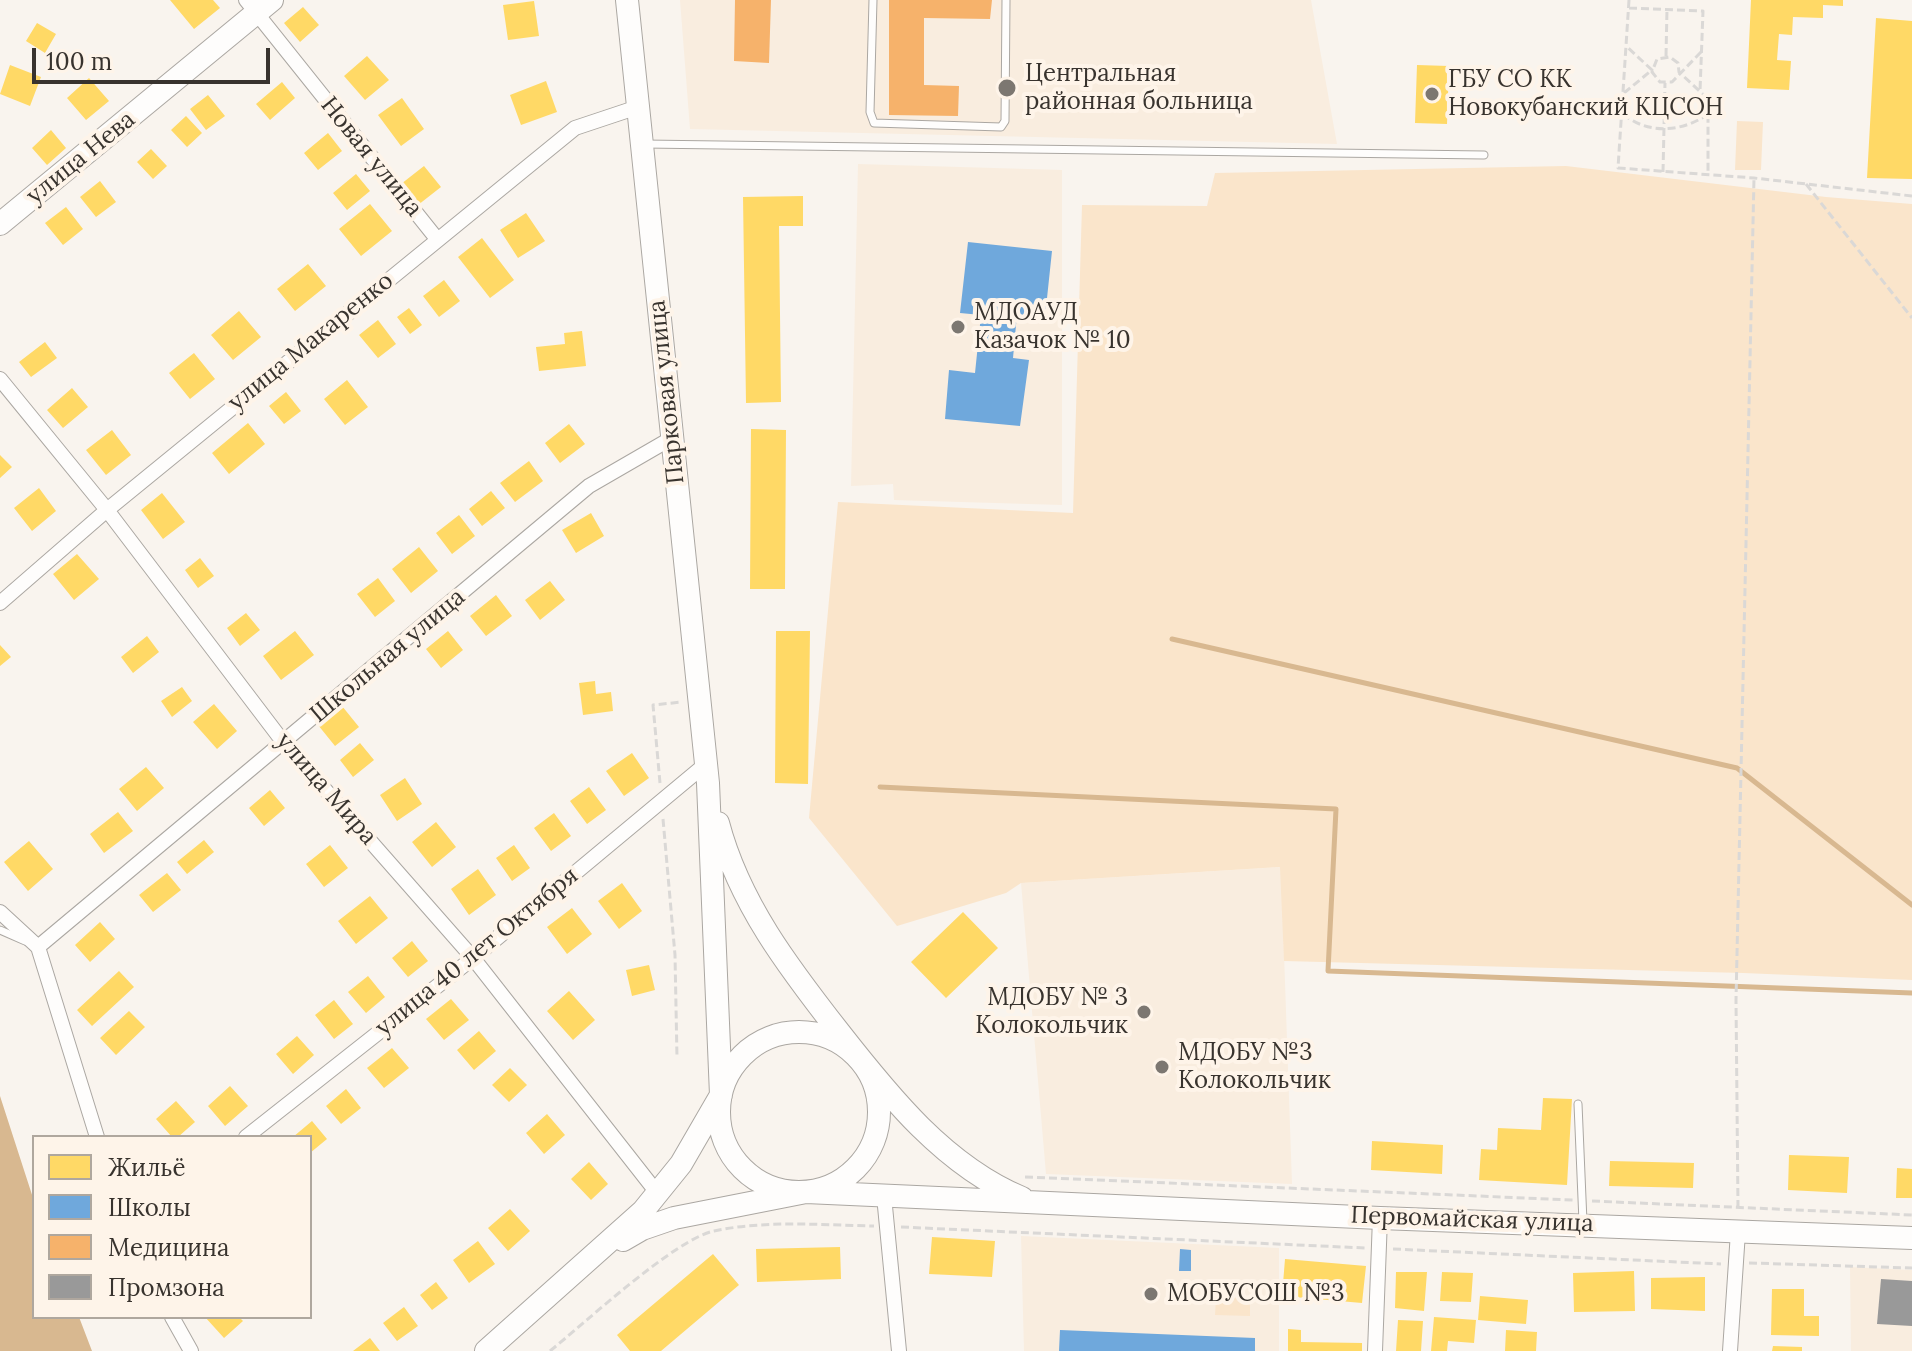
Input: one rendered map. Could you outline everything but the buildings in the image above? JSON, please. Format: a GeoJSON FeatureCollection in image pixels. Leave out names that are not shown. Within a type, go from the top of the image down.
{"type":"FeatureCollection","features":[{"type":"Feature","properties":{"kind":"main road","name":"Парковая улица"},"geometry":{"type":"LineString","coordinates":[[627,0],[707,774],[721,1095]]}},
{"type":"Feature","properties":{"kind":"main road","name":"улица Нева"},"geometry":{"type":"LineString","coordinates":[[0,224],[258,5]]}},
{"type":"Feature","properties":{"kind":"main road","name":"Парковая улица"},"geometry":{"type":"LineString","coordinates":[[707,774],[723,843],[751,907],[793,973],[862,1062]]}},
{"type":"Feature","properties":{"kind":"main road"},"geometry":{"type":"LineString","coordinates":[[807,1031],[830,1037],[850,1049],[862,1062],[878,1097],[879,1119],[874,1141],[863,1160],[847,1176],[827,1187],[806,1192],[784,1190],[764,1184],[739,1164],[723,1137],[719,1116],[721,1095],[729,1073],[743,1054],[762,1040],[784,1032],[807,1031]]}},
{"type":"Feature","properties":{"kind":"main road","name":"Первомайская улица"},"geometry":{"type":"LineString","coordinates":[[862,1062],[905,1112],[971,1169],[1003,1190],[1032,1202]]}},
{"type":"Feature","properties":{"kind":"main road","name":"Первомайская улица"},"geometry":{"type":"LineString","coordinates":[[486,1351],[658,1194],[697,1138],[721,1095]]}},
{"type":"Feature","properties":{"kind":"main road","name":"Первомайская улица"},"geometry":{"type":"LineString","coordinates":[[591,1258],[642,1229],[674,1218],[806,1192],[1912,1238]]}},
{"type":"Feature","properties":{"kind":"street","name":"Новая улица"},"geometry":{"type":"LineString","coordinates":[[258,5],[437,239]]}},
{"type":"Feature","properties":{"kind":"street","name":"улица Макаренко"},"geometry":{"type":"LineString","coordinates":[[0,603],[107,510],[575,128],[638,107]]}},
{"type":"Feature","properties":{"kind":"street","name":"улица Мира"},"geometry":{"type":"LineString","coordinates":[[0,379],[107,510],[284,743],[473,958],[658,1194]]}},
{"type":"Feature","properties":{"kind":"street","name":"Школьная улица"},"geometry":{"type":"LineString","coordinates":[[38,947],[589,486],[672,438]]}},
{"type":"Feature","properties":{"kind":"street","name":"улица 40 лет Октября"},"geometry":{"type":"LineString","coordinates":[[249,1135],[473,958],[662,801],[707,774]]}},
{"type":"Feature","properties":{"kind":"street"},"geometry":{"type":"LineString","coordinates":[[0,912],[38,947],[96,1135]]}},
{"type":"Feature","properties":{"kind":"street"},"geometry":{"type":"LineString","coordinates":[[884,1196],[899,1351]]}},
{"type":"Feature","properties":{"kind":"street"},"geometry":{"type":"LineString","coordinates":[[1375,1351],[1380,1218]]}},
{"type":"Feature","properties":{"kind":"street"},"geometry":{"type":"LineString","coordinates":[[1730,1351],[1738,1232]]}},
{"type":"Feature","properties":{"kind":"street"},"geometry":{"type":"LineString","coordinates":[[173,1319],[191,1351]]}},
{"type":"Feature","properties":{"kind":"lane"},"geometry":{"type":"LineString","coordinates":[[873,0],[870,112],[874,123],[1001,127],[1005,121],[1006,0]]}},
{"type":"Feature","properties":{"kind":"lane"},"geometry":{"type":"LineString","coordinates":[[642,144],[1484,155]]}},
{"type":"Feature","properties":{"kind":"lane"},"geometry":{"type":"LineString","coordinates":[[0,930],[38,947]]}},
{"type":"Feature","properties":{"kind":"lane"},"geometry":{"type":"LineString","coordinates":[[1578,1104],[1584,1224]]}},
{"type":"Feature","properties":{"kind":"path"},"geometry":{"type":"LineString","coordinates":[[1629,0],[1618,168],[1754,178],[1912,196]]}},
{"type":"Feature","properties":{"kind":"path"},"geometry":{"type":"LineString","coordinates":[[1629,8],[1703,11],[1700,91]]}},
{"type":"Feature","properties":{"kind":"path"},"geometry":{"type":"LineString","coordinates":[[1666,56],[1667,9]]}},
{"type":"Feature","properties":{"kind":"path"},"geometry":{"type":"LineString","coordinates":[[1626,46],[1652,70],[1656,80],[1665,83],[1675,79],[1701,52]]}},
{"type":"Feature","properties":{"kind":"path"},"geometry":{"type":"LineString","coordinates":[[1623,94],[1652,70],[1657,59],[1666,56],[1675,59],[1679,72],[1708,99],[1708,175]]}},
{"type":"Feature","properties":{"kind":"path"},"geometry":{"type":"LineString","coordinates":[[1663,172],[1665,83]]}},
{"type":"Feature","properties":{"kind":"path"},"geometry":{"type":"LineString","coordinates":[[1622,113],[1641,125],[1664,129],[1693,123],[1708,114]]}},
{"type":"Feature","properties":{"kind":"path"},"geometry":{"type":"LineString","coordinates":[[1738,1232],[1736,994],[1754,178]]}},
{"type":"Feature","properties":{"kind":"path"},"geometry":{"type":"LineString","coordinates":[[1806,184],[1912,318]]}},
{"type":"Feature","properties":{"kind":"path"},"geometry":{"type":"LineString","coordinates":[[677,1058],[675,955],[653,705],[699,700]]}},
{"type":"Feature","properties":{"kind":"path"},"geometry":{"type":"LineString","coordinates":[[1022,1177],[1912,1215]]}},
{"type":"Feature","properties":{"kind":"path"},"geometry":{"type":"LineString","coordinates":[[550,1351],[666,1258],[711,1231],[783,1224],[1912,1268]]}},
{"type":"Feature","properties":{"kind":"shaded area","name":"Центральная районная больница"},"geometry":{"type":"Polygon","coordinates":[[[680,0],[1311,0],[1337,144],[690,129],[680,0]]]}},
{"type":"Feature","properties":{"kind":"shaded area"},"geometry":{"type":"Polygon","coordinates":[[[1737,121],[1763,122],[1761,170],[1735,170],[1737,121]]]}},
{"type":"Feature","properties":{"kind":"shaded area","name":"МДОАУД Казачок № 10"},"geometry":{"type":"Polygon","coordinates":[[[858,164],[1062,170],[1062,505],[894,500],[893,484],[851,486],[858,164]]]}},
{"type":"Feature","properties":{"kind":"shaded area"},"geometry":{"type":"Polygon","coordinates":[[[1566,166],[1826,197],[1912,204],[1912,980],[1284,961],[1280,867],[1021,883],[1006,893],[897,926],[809,818],[838,502],[1073,513],[1082,205],[1207,206],[1215,173],[1566,166]]]}},
{"type":"Feature","properties":{"kind":"shaded area","name":"МДОБУ №3 Колокольчик"},"geometry":{"type":"Polygon","coordinates":[[[1281,867],[1292,1184],[1046,1174],[1021,883],[1281,867]]]}},
{"type":"Feature","properties":{"kind":"shaded area"},"geometry":{"type":"Polygon","coordinates":[[[0,1096],[32,1195],[32,1319],[80,1319],[92,1351],[0,1351],[0,1096]]]}},
{"type":"Feature","properties":{"kind":"shaded area","name":"МОБУСОШ №3"},"geometry":{"type":"Polygon","coordinates":[[[1021,1236],[1279,1248],[1279,1351],[1024,1351],[1021,1236]]]}},
{"type":"Feature","properties":{"kind":"shaded area"},"geometry":{"type":"Polygon","coordinates":[[[1850,1267],[1912,1270],[1912,1351],[1851,1351],[1850,1267]]]}},
{"type":"Feature","properties":{"kind":"shaded area"},"geometry":{"type":"Polygon","coordinates":[[[1216,1297],[1250,1298],[1250,1316],[1215,1315],[1216,1297]]]}},
{"type":"Feature","properties":{"kind":"waterway"},"geometry":{"type":"LineString","coordinates":[[1172,639],[1737,768],[1912,905]]}},
{"type":"Feature","properties":{"kind":"waterway"},"geometry":{"type":"LineString","coordinates":[[880,787],[1336,809],[1328,971],[1912,993]]}},
{"type":"Feature","properties":{"kind":"place","name":"Центральная районная больница"},"geometry":{"type":"Point","coordinates":[1007,88]}},
{"type":"Feature","properties":{"kind":"place","name":"ГБУ СО КК Новокубанский КЦСОН"},"geometry":{"type":"Point","coordinates":[1432,94]}},
{"type":"Feature","properties":{"kind":"place","name":"МДОАУД Казачок № 10"},"geometry":{"type":"Point","coordinates":[958,327]}},
{"type":"Feature","properties":{"kind":"place","name":"МДОБУ № 3 Колокольчик"},"geometry":{"type":"Point","coordinates":[1144,1012]}},
{"type":"Feature","properties":{"kind":"place","name":"МДОБУ №3 Колокольчик"},"geometry":{"type":"Point","coordinates":[1162,1067]}},
{"type":"Feature","properties":{"kind":"place","name":"МОБУСОШ №3"},"geometry":{"type":"Point","coordinates":[1151,1294]}}]}
